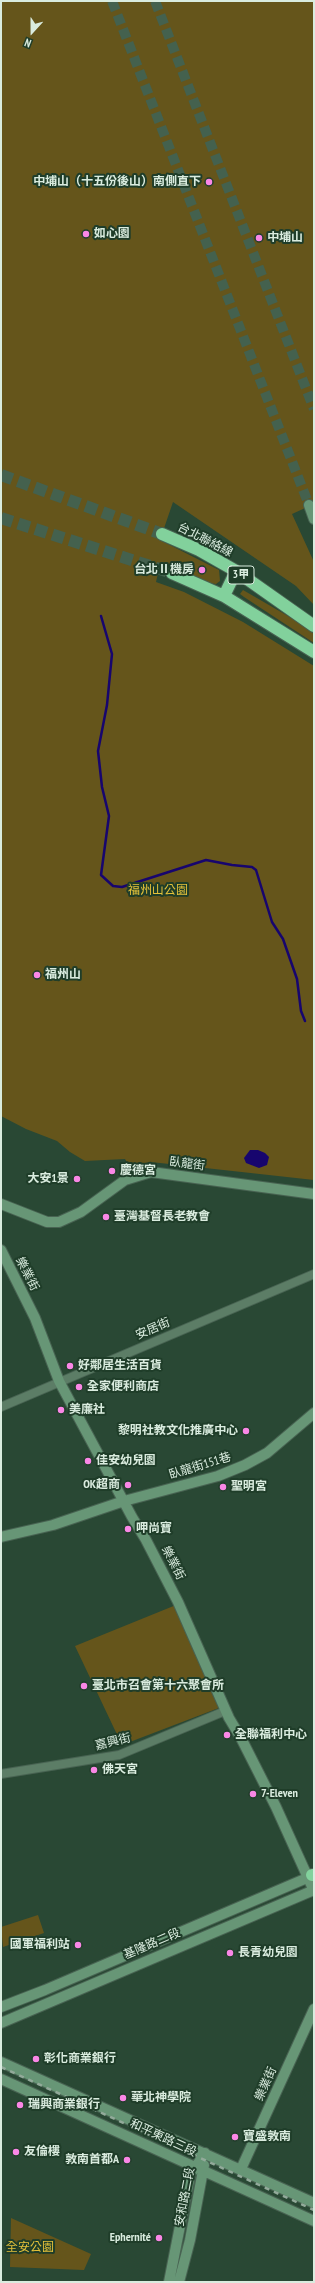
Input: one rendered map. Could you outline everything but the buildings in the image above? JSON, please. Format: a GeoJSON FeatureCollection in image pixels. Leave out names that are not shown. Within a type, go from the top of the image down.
{"type":"FeatureCollection","features":[{"type":"Feature","properties":{"kind":"highway","name":"台北聯絡線"},"geometry":{"type":"LineString","coordinates":[[162,534],[199,550],[236,571],[314,626]]}},
{"type":"Feature","properties":{"kind":"highway"},"geometry":{"type":"LineString","coordinates":[[224,596],[236,571]]}},
{"type":"Feature","properties":{"kind":"highway","name":"3甲"},"geometry":{"type":"LineString","coordinates":[[172,573],[224,596],[314,652]]}},
{"type":"Feature","properties":{"kind":"street"},"geometry":{"type":"LineString","coordinates":[[309,505],[314,519]]}},
{"type":"Feature","properties":{"kind":"street","name":"臥龍街"},"geometry":{"type":"LineString","coordinates":[[1,1204],[47,1222],[59,1222],[81,1212],[125,1180],[151,1172],[314,1194]]}},
{"type":"Feature","properties":{"kind":"street","name":"樂業街"},"geometry":{"type":"LineString","coordinates":[[1,1250],[35,1318],[59,1381],[178,1602],[225,1711],[312,1875],[314,1890]]}},
{"type":"Feature","properties":{"kind":"street","name":"安居街"},"geometry":{"type":"LineString","coordinates":[[1,1407],[59,1381],[314,1274]]}},
{"type":"Feature","properties":{"kind":"street","name":"臥龍街151巷"},"geometry":{"type":"LineString","coordinates":[[1,1537],[52,1525],[124,1501],[218,1476],[246,1465],[267,1453],[314,1413]]}},
{"type":"Feature","properties":{"kind":"street","name":"嘉興街"},"geometry":{"type":"LineString","coordinates":[[1,1774],[119,1755],[225,1711]]}},
{"type":"Feature","properties":{"kind":"street","name":"基隆路二段"},"geometry":{"type":"LineString","coordinates":[[1,2007],[45,1990],[312,1875]]}},
{"type":"Feature","properties":{"kind":"street","name":"基隆路二段"},"geometry":{"type":"LineString","coordinates":[[1,2023],[314,1890]]}},
{"type":"Feature","properties":{"kind":"street","name":"樂業街"},"geometry":{"type":"LineString","coordinates":[[241,2169],[314,2009]]}},
{"type":"Feature","properties":{"kind":"street","name":"和平東路三段"},"geometry":{"type":"LineString","coordinates":[[1,2062],[314,2203]]}},
{"type":"Feature","properties":{"kind":"street","name":"和平東路三段"},"geometry":{"type":"LineString","coordinates":[[1,2079],[314,2221]]}},
{"type":"Feature","properties":{"kind":"street","name":"安和路二段"},"geometry":{"type":"LineString","coordinates":[[179,2282],[199,2169],[204,2154]]}},
{"type":"Feature","properties":{"kind":"street","name":"安和路二段"},"geometry":{"type":"LineString","coordinates":[[169,2282],[190,2175],[199,2169]]}},
{"type":"Feature","properties":{"kind":"green space","name":"福州山公園"},"geometry":{"type":"Polygon","coordinates":[[[1,1],[314,1],[314,504],[292,514],[314,562],[314,605],[296,586],[173,502],[160,540],[219,570],[220,581],[216,584],[209,583],[160,564],[156,582],[184,592],[243,622],[314,666],[314,1180],[151,1162],[129,1166],[125,1159],[85,1161],[70,1152],[57,1141],[26,1129],[1,1116],[1,1]]]}},
{"type":"Feature","properties":{"kind":"green space"},"geometry":{"type":"Polygon","coordinates":[[[243,590],[300,623],[314,634],[314,643],[244,597],[240,594],[243,590]]]}},
{"type":"Feature","properties":{"kind":"green space"},"geometry":{"type":"Polygon","coordinates":[[[176,1605],[224,1706],[122,1745],[75,1646],[176,1605]]]}},
{"type":"Feature","properties":{"kind":"green space"},"geometry":{"type":"Polygon","coordinates":[[[38,1915],[44,1933],[3,1947],[1,1927],[38,1915]]]}},
{"type":"Feature","properties":{"kind":"green space","name":"全安公園"},"geometry":{"type":"Polygon","coordinates":[[[11,2218],[91,2254],[84,2270],[10,2267],[11,2218]]]}},
{"type":"Feature","properties":{"kind":"shaded area"},"geometry":{"type":"Polygon","coordinates":[[[250,1150],[258,1150],[265,1153],[269,1157],[267,1165],[259,1168],[246,1163],[244,1158],[250,1150]]]}},
{"type":"Feature","properties":{"kind":"waterway"},"geometry":{"type":"LineString","coordinates":[[101,616],[112,654],[107,705],[98,751],[102,787],[109,816],[101,875],[113,886],[122,887],[206,860],[252,867],[256,870],[272,922],[283,939],[297,979],[301,1011],[305,1021]]}},
{"type":"Feature","properties":{"kind":"tunnel"},"geometry":{"type":"LineString","coordinates":[[112,1],[309,505]]}},
{"type":"Feature","properties":{"kind":"tunnel"},"geometry":{"type":"LineString","coordinates":[[155,1],[314,409]]}},
{"type":"Feature","properties":{"kind":"tunnel"},"geometry":{"type":"LineString","coordinates":[[1,475],[162,534]]}},
{"type":"Feature","properties":{"kind":"tunnel"},"geometry":{"type":"LineString","coordinates":[[1,518],[172,573]]}},
{"type":"Feature","properties":{"kind":"railway"},"geometry":{"type":"LineString","coordinates":[[1,2067],[314,2210]]}},
{"type":"Feature","properties":{"kind":"place","name":"中埔山（十五份後山）南側直下"},"geometry":{"type":"Point","coordinates":[209,182]}},
{"type":"Feature","properties":{"kind":"place","name":"如心園"},"geometry":{"type":"Point","coordinates":[86,234]}},
{"type":"Feature","properties":{"kind":"place","name":"中埔山"},"geometry":{"type":"Point","coordinates":[259,238]}},
{"type":"Feature","properties":{"kind":"place","name":"台北Ⅱ機房"},"geometry":{"type":"Point","coordinates":[202,570]}},
{"type":"Feature","properties":{"kind":"place","name":"福州山"},"geometry":{"type":"Point","coordinates":[37,975]}},
{"type":"Feature","properties":{"kind":"place","name":"慶德宮"},"geometry":{"type":"Point","coordinates":[112,1171]}},
{"type":"Feature","properties":{"kind":"place","name":"大安1景"},"geometry":{"type":"Point","coordinates":[77,1179]}},
{"type":"Feature","properties":{"kind":"place","name":"臺灣基督長老教會"},"geometry":{"type":"Point","coordinates":[106,1217]}},
{"type":"Feature","properties":{"kind":"place","name":"好鄰居生活百貨"},"geometry":{"type":"Point","coordinates":[70,1366]}},
{"type":"Feature","properties":{"kind":"place","name":"全家便利商店"},"geometry":{"type":"Point","coordinates":[79,1387]}},
{"type":"Feature","properties":{"kind":"place","name":"美廉社"},"geometry":{"type":"Point","coordinates":[61,1410]}},
{"type":"Feature","properties":{"kind":"place","name":"黎明社教文化推廣中心"},"geometry":{"type":"Point","coordinates":[246,1431]}},
{"type":"Feature","properties":{"kind":"place","name":"佳安幼兒園"},"geometry":{"type":"Point","coordinates":[88,1461]}},
{"type":"Feature","properties":{"kind":"place","name":"OK超商"},"geometry":{"type":"Point","coordinates":[128,1485]}},
{"type":"Feature","properties":{"kind":"place","name":"聖明宮"},"geometry":{"type":"Point","coordinates":[223,1487]}},
{"type":"Feature","properties":{"kind":"place","name":"呷尚寶"},"geometry":{"type":"Point","coordinates":[128,1529]}},
{"type":"Feature","properties":{"kind":"place","name":"臺北市召會第十六聚會所"},"geometry":{"type":"Point","coordinates":[84,1686]}},
{"type":"Feature","properties":{"kind":"place","name":"全聯福利中心"},"geometry":{"type":"Point","coordinates":[227,1735]}},
{"type":"Feature","properties":{"kind":"place","name":"佛天宮"},"geometry":{"type":"Point","coordinates":[94,1770]}},
{"type":"Feature","properties":{"kind":"place","name":"7-Eleven"},"geometry":{"type":"Point","coordinates":[253,1794]}},
{"type":"Feature","properties":{"kind":"place","name":"國軍福利站"},"geometry":{"type":"Point","coordinates":[78,1945]}},
{"type":"Feature","properties":{"kind":"place","name":"長青幼兒園"},"geometry":{"type":"Point","coordinates":[230,1953]}},
{"type":"Feature","properties":{"kind":"place","name":"彰化商業銀行"},"geometry":{"type":"Point","coordinates":[36,2059]}},
{"type":"Feature","properties":{"kind":"place","name":"華北神學院"},"geometry":{"type":"Point","coordinates":[123,2098]}},
{"type":"Feature","properties":{"kind":"place","name":"瑞興商業銀行"},"geometry":{"type":"Point","coordinates":[20,2105]}},
{"type":"Feature","properties":{"kind":"place","name":"寶盛敦南"},"geometry":{"type":"Point","coordinates":[235,2137]}},
{"type":"Feature","properties":{"kind":"place","name":"友倫樓"},"geometry":{"type":"Point","coordinates":[16,2152]}},
{"type":"Feature","properties":{"kind":"place","name":"敦南首都A"},"geometry":{"type":"Point","coordinates":[127,2160]}},
{"type":"Feature","properties":{"kind":"place","name":"Ephernité"},"geometry":{"type":"Point","coordinates":[159,2238]}}]}
